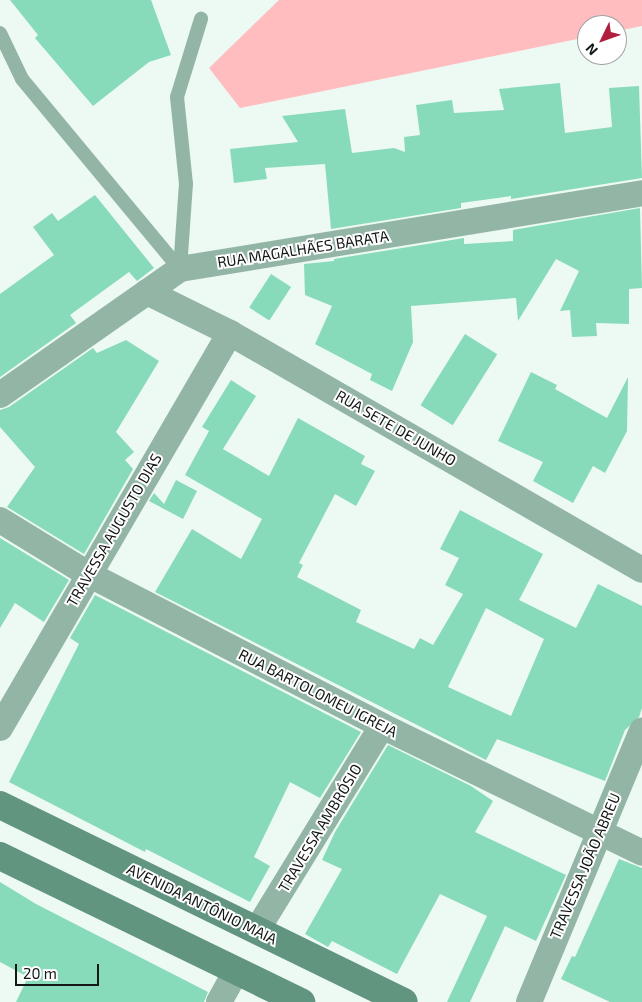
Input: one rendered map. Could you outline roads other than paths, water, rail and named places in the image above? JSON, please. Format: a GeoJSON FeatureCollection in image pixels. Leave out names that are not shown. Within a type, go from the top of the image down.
{"type":"FeatureCollection","features":[{"type":"Feature","properties":{"kind":"main road","name":"AVENIDA ANTÔNIO MAIA"},"geometry":{"type":"LineString","coordinates":[[0,806],[404,1002]]}},
{"type":"Feature","properties":{"kind":"main road"},"geometry":{"type":"LineString","coordinates":[[0,856],[301,1002]]}},
{"type":"Feature","properties":{"kind":"street","name":"RUA MAGALHÃES BARATA"},"geometry":{"type":"LineString","coordinates":[[0,395],[180,270],[642,193]]}},
{"type":"Feature","properties":{"kind":"street","name":"RUA SETE DE JUNHO"},"geometry":{"type":"LineString","coordinates":[[147,292],[230,333],[642,570]]}},
{"type":"Feature","properties":{"kind":"street","name":"TRAVESSA AUGUSTO DIAS"},"geometry":{"type":"LineString","coordinates":[[0,728],[230,333]]}},
{"type":"Feature","properties":{"kind":"street","name":"RUA BARTOLOMEU IGREJA"},"geometry":{"type":"LineString","coordinates":[[0,520],[88,574],[382,726],[642,853]]}},
{"type":"Feature","properties":{"kind":"street","name":"TRAVESSA AMBRÓSIO"},"geometry":{"type":"LineString","coordinates":[[258,930],[382,726]]}},
{"type":"Feature","properties":{"kind":"street","name":"TRAVESSA JOÃO ABREU"},"geometry":{"type":"LineString","coordinates":[[529,1002],[642,731]]}},
{"type":"Feature","properties":{"kind":"street"},"geometry":{"type":"LineString","coordinates":[[219,1002],[236,970]]}},
{"type":"Feature","properties":{"kind":"lane"},"geometry":{"type":"LineString","coordinates":[[180,270],[186,184],[177,97],[201,19]]}},
{"type":"Feature","properties":{"kind":"lane"},"geometry":{"type":"LineString","coordinates":[[0,33],[22,79],[180,270]]}}]}
